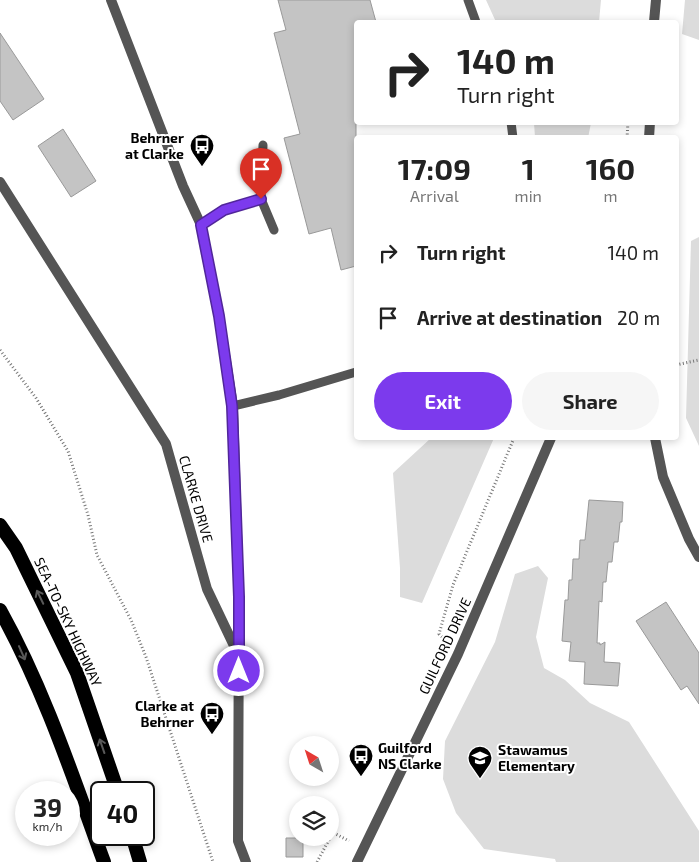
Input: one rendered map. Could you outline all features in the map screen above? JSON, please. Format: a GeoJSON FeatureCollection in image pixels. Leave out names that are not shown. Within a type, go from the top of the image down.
{"type":"FeatureCollection","features":[{"type":"Feature","properties":{"kind":"highway","name":"SEA-TO-SKY HIGHWAY"},"geometry":{"type":"LineString","coordinates":[[0,525],[16,548],[77,673],[114,781]]}},
{"type":"Feature","properties":{"kind":"highway"},"geometry":{"type":"LineString","coordinates":[[0,610],[54,725],[104,862]]}},
{"type":"Feature","properties":{"kind":"highway"},"geometry":{"type":"LineString","coordinates":[[135,846],[140,862]]}},
{"type":"Feature","properties":{"kind":"street"},"geometry":{"type":"LineString","coordinates":[[111,0],[183,186],[201,225],[219,316],[232,406],[239,597],[239,655]]}},
{"type":"Feature","properties":{"kind":"street"},"geometry":{"type":"LineString","coordinates":[[654,20],[656,0]]}},
{"type":"Feature","properties":{"kind":"street","name":"CLARKE DRIVE"},"geometry":{"type":"LineString","coordinates":[[0,182],[166,444],[206,589],[239,655],[238,841],[246,862]]}},
{"type":"Feature","properties":{"kind":"street","name":"GUILFORD DRIVE"},"geometry":{"type":"LineString","coordinates":[[357,862],[458,654],[551,440]]}},
{"type":"Feature","properties":{"kind":"street"},"geometry":{"type":"LineString","coordinates":[[655,440],[663,477],[689,539],[699,557]]}},
{"type":"Feature","properties":{"kind":"lane"},"geometry":{"type":"LineString","coordinates":[[468,0],[475,20]]}},
{"type":"Feature","properties":{"kind":"lane"},"geometry":{"type":"LineString","coordinates":[[263,145],[261,199],[274,230]]}},
{"type":"Feature","properties":{"kind":"lane"},"geometry":{"type":"LineString","coordinates":[[201,225],[224,210],[261,199]]}},
{"type":"Feature","properties":{"kind":"lane"},"geometry":{"type":"LineString","coordinates":[[232,406],[279,395],[354,373]]}},
{"type":"Feature","properties":{"kind":"path"},"geometry":{"type":"LineString","coordinates":[[0,350],[36,398],[68,451],[88,515],[97,554],[131,620],[146,656],[213,862]]}},
{"type":"Feature","properties":{"kind":"path"},"geometry":{"type":"LineString","coordinates":[[679,364],[699,360]]}},
{"type":"Feature","properties":{"kind":"path"},"geometry":{"type":"LineString","coordinates":[[458,654],[439,634],[453,585],[513,440]]}},
{"type":"Feature","properties":{"kind":"path"},"geometry":{"type":"LineString","coordinates":[[339,836],[363,849]]}},
{"type":"Feature","properties":{"kind":"path"},"geometry":{"type":"LineString","coordinates":[[317,862],[325,846]]}},
{"type":"Feature","properties":{"kind":"shaded area"},"geometry":{"type":"Polygon","coordinates":[[[486,0],[601,0],[599,20],[495,20],[486,0]]]}},
{"type":"Feature","properties":{"kind":"shaded area"},"geometry":{"type":"Polygon","coordinates":[[[685,0],[699,0],[699,40],[682,34],[685,0]]]}},
{"type":"Feature","properties":{"kind":"shaded area"},"geometry":{"type":"Polygon","coordinates":[[[534,125],[591,125],[589,135],[535,135],[534,125]]]}},
{"type":"Feature","properties":{"kind":"shaded area"},"geometry":{"type":"Polygon","coordinates":[[[699,237],[699,446],[686,418],[691,241],[699,237]]]}},
{"type":"Feature","properties":{"kind":"shaded area"},"geometry":{"type":"Polygon","coordinates":[[[429,440],[493,440],[422,603],[400,597],[400,568],[393,473],[429,440]]]}},
{"type":"Feature","properties":{"kind":"shaded area"},"geometry":{"type":"Polygon","coordinates":[[[538,566],[548,578],[536,637],[544,668],[565,680],[590,703],[629,722],[699,831],[699,862],[556,862],[555,859],[484,849],[456,813],[443,779],[445,741],[495,642],[515,574],[538,566]]]}},
{"type":"Feature","properties":{"kind":"building"},"geometry":{"type":"Polygon","coordinates":[[[278,0],[370,0],[375,20],[354,20],[354,125],[356,125],[356,135],[354,135],[354,267],[341,270],[331,228],[309,234],[284,138],[300,134],[274,33],[286,30],[278,0]]]}},
{"type":"Feature","properties":{"kind":"building"},"geometry":{"type":"Polygon","coordinates":[[[0,33],[44,99],[13,120],[0,101],[0,33]]]}},
{"type":"Feature","properties":{"kind":"building"},"geometry":{"type":"Polygon","coordinates":[[[63,129],[96,181],[71,197],[38,146],[63,129]]]}},
{"type":"Feature","properties":{"kind":"building"},"geometry":{"type":"Polygon","coordinates":[[[589,500],[623,502],[618,542],[614,542],[612,562],[608,562],[606,582],[603,582],[602,602],[599,601],[597,643],[600,643],[600,645],[605,642],[604,662],[620,663],[618,686],[584,684],[585,662],[569,661],[571,642],[562,641],[565,600],[568,600],[569,580],[572,580],[573,559],[579,559],[580,540],[585,540],[589,500]]]}},
{"type":"Feature","properties":{"kind":"building"},"geometry":{"type":"Polygon","coordinates":[[[666,602],[699,653],[699,704],[687,686],[681,690],[636,621],[666,602]]]}},
{"type":"Feature","properties":{"kind":"building"},"geometry":{"type":"Polygon","coordinates":[[[286,838],[289,838],[289,846],[303,846],[303,857],[286,857],[286,838]]]}},
{"type":"Feature","properties":{"kind":"place","name":"Behrner at Clarke"},"geometry":{"type":"Point","coordinates":[202,167]}},
{"type":"Feature","properties":{"kind":"place","name":"Clarke at Behrner"},"geometry":{"type":"Point","coordinates":[212,735]}},
{"type":"Feature","properties":{"kind":"place","name":"Guilford NS Clarke"},"geometry":{"type":"Point","coordinates":[361,777]}},
{"type":"Feature","properties":{"kind":"place","name":"Stawamus Elementary"},"geometry":{"type":"Point","coordinates":[480,779]}},
{"type":"Feature","properties":{"kind":"route"},"geometry":{"type":"LineString","coordinates":[[239,671],[239,597],[232,406],[219,316],[201,225],[224,210],[261,199]]}}]}
